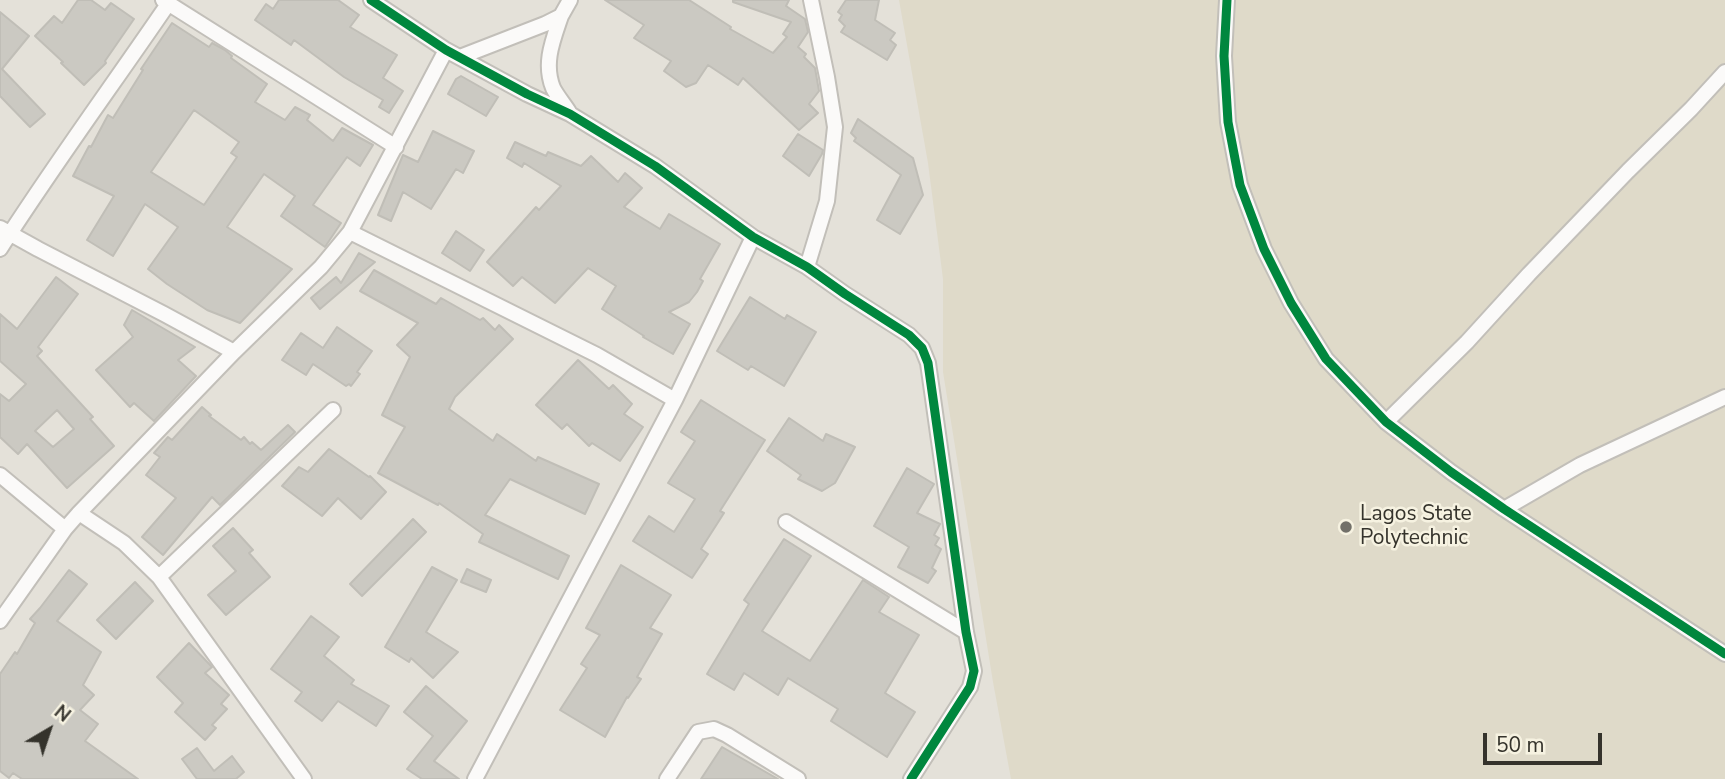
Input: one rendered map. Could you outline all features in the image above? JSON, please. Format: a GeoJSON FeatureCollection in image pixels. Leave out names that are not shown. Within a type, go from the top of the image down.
{"type":"FeatureCollection","features":[{"type":"Feature","properties":{"kind":"street"},"geometry":{"type":"LineString","coordinates":[[371,0],[453,53],[527,94],[570,114],[655,166],[753,237],[807,267],[909,335],[922,348],[928,363],[966,632],[974,671],[970,687],[911,779]]}},
{"type":"Feature","properties":{"kind":"street"},"geometry":{"type":"LineString","coordinates":[[570,0],[561,16],[547,68],[554,89],[570,114]]}},
{"type":"Feature","properties":{"kind":"street"},"geometry":{"type":"LineString","coordinates":[[807,267],[827,201],[835,127],[828,77],[811,0]]}},
{"type":"Feature","properties":{"kind":"street"},"geometry":{"type":"LineString","coordinates":[[1227,0],[1224,56],[1228,122],[1240,185],[1264,249],[1291,303],[1326,359],[1386,422],[1451,472],[1725,653]]}},
{"type":"Feature","properties":{"kind":"street"},"geometry":{"type":"LineString","coordinates":[[0,249],[5,231],[110,89],[166,2],[396,147]]}},
{"type":"Feature","properties":{"kind":"street"},"geometry":{"type":"LineString","coordinates":[[0,621],[79,513],[234,352],[321,267],[350,232],[396,147],[453,53],[511,38],[561,16]]}},
{"type":"Feature","properties":{"kind":"street"},"geometry":{"type":"LineString","coordinates":[[1386,422],[1467,342],[1725,72]]}},
{"type":"Feature","properties":{"kind":"street"},"geometry":{"type":"LineString","coordinates":[[5,231],[234,352]]}},
{"type":"Feature","properties":{"kind":"street"},"geometry":{"type":"LineString","coordinates":[[350,232],[597,355],[676,400]]}},
{"type":"Feature","properties":{"kind":"street"},"geometry":{"type":"LineString","coordinates":[[475,779],[676,400],[753,237]]}},
{"type":"Feature","properties":{"kind":"street"},"geometry":{"type":"LineString","coordinates":[[1504,509],[1580,465],[1725,397]]}},
{"type":"Feature","properties":{"kind":"street"},"geometry":{"type":"LineString","coordinates":[[159,577],[333,410]]}},
{"type":"Feature","properties":{"kind":"street"},"geometry":{"type":"LineString","coordinates":[[0,475],[65,529]]}},
{"type":"Feature","properties":{"kind":"street"},"geometry":{"type":"LineString","coordinates":[[79,513],[124,543],[159,577],[304,779]]}},
{"type":"Feature","properties":{"kind":"street"},"geometry":{"type":"LineString","coordinates":[[786,522],[966,632]]}},
{"type":"Feature","properties":{"kind":"street"},"geometry":{"type":"LineString","coordinates":[[667,779],[698,732],[714,729],[798,779]]}},
{"type":"Feature","properties":{"kind":"shaded area","name":"Lagos State Polytechnic"},"geometry":{"type":"Polygon","coordinates":[[[899,0],[1725,0],[1725,779],[1011,779],[943,372],[943,279],[928,163],[899,0]]]}},
{"type":"Feature","properties":{"kind":"building"},"geometry":{"type":"Polygon","coordinates":[[[78,0],[91,0],[105,10],[111,3],[134,19],[106,63],[84,85],[35,36],[54,16],[62,23],[78,0]]]}},
{"type":"Feature","properties":{"kind":"building"},"geometry":{"type":"Polygon","coordinates":[[[279,0],[338,0],[359,15],[350,27],[397,55],[383,78],[403,91],[389,113],[379,107],[383,100],[344,77],[294,40],[291,45],[255,20],[266,4],[273,9],[279,0]]]}},
{"type":"Feature","properties":{"kind":"building"},"geometry":{"type":"Polygon","coordinates":[[[605,0],[689,0],[731,27],[730,29],[773,53],[787,37],[783,34],[791,22],[733,0],[789,0],[786,6],[805,19],[808,32],[798,47],[815,68],[819,91],[809,104],[818,113],[799,130],[743,78],[738,85],[708,65],[696,83],[686,87],[664,71],[671,61],[634,38],[644,25],[605,0]]]}},
{"type":"Feature","properties":{"kind":"building"},"geometry":{"type":"Polygon","coordinates":[[[846,0],[879,0],[875,20],[895,33],[890,40],[896,45],[887,60],[841,32],[845,26],[839,20],[842,15],[838,12],[846,0]]]}},
{"type":"Feature","properties":{"kind":"building"},"geometry":{"type":"Polygon","coordinates":[[[0,12],[29,36],[2,69],[45,114],[30,127],[0,96],[0,12]]]}},
{"type":"Feature","properties":{"kind":"building"},"geometry":{"type":"Polygon","coordinates":[[[172,23],[209,47],[212,43],[225,50],[231,58],[267,84],[255,102],[285,120],[295,107],[310,115],[307,120],[333,141],[342,128],[373,145],[360,166],[347,157],[313,205],[341,223],[325,247],[281,216],[295,196],[264,174],[227,227],[292,269],[240,323],[207,310],[148,269],[178,227],[145,204],[113,256],[87,240],[114,196],[73,176],[108,115],[113,118],[143,70],[141,69],[172,23]],[[194,110],[151,172],[204,205],[237,157],[231,153],[239,142],[194,110]]]}},
{"type":"Feature","properties":{"kind":"building"},"geometry":{"type":"Polygon","coordinates":[[[461,76],[498,97],[486,116],[448,94],[456,79],[461,76]]]}},
{"type":"Feature","properties":{"kind":"building"},"geometry":{"type":"Polygon","coordinates":[[[858,119],[913,158],[923,195],[900,234],[877,220],[901,175],[854,141],[856,138],[851,133],[858,119]]]}},
{"type":"Feature","properties":{"kind":"building"},"geometry":{"type":"Polygon","coordinates":[[[433,131],[474,151],[463,173],[456,169],[431,209],[403,192],[391,221],[378,215],[403,155],[418,162],[433,131]]]}},
{"type":"Feature","properties":{"kind":"building"},"geometry":{"type":"Polygon","coordinates":[[[798,134],[823,150],[809,176],[783,156],[798,134]]]}},
{"type":"Feature","properties":{"kind":"building"},"geometry":{"type":"Polygon","coordinates":[[[515,142],[546,156],[548,152],[581,166],[591,156],[618,182],[625,173],[642,188],[624,207],[660,229],[669,214],[720,244],[700,279],[703,281],[697,292],[689,302],[669,312],[690,324],[673,354],[602,309],[616,286],[588,268],[555,303],[522,277],[513,286],[487,262],[536,207],[539,210],[561,186],[524,163],[522,167],[507,158],[515,142]]]}},
{"type":"Feature","properties":{"kind":"building"},"geometry":{"type":"Polygon","coordinates":[[[456,231],[484,250],[470,271],[442,253],[456,231]]]}},
{"type":"Feature","properties":{"kind":"building"},"geometry":{"type":"Polygon","coordinates":[[[359,253],[375,262],[320,309],[311,298],[336,277],[341,283],[359,253]]]}},
{"type":"Feature","properties":{"kind":"building"},"geometry":{"type":"Polygon","coordinates":[[[374,270],[436,304],[441,298],[480,320],[483,318],[495,330],[499,325],[513,339],[455,397],[449,409],[493,441],[497,434],[536,461],[538,457],[599,484],[585,514],[510,479],[485,515],[569,556],[558,579],[479,542],[483,534],[439,503],[438,505],[378,473],[405,427],[382,415],[410,357],[397,345],[418,323],[360,291],[374,270]]]}},
{"type":"Feature","properties":{"kind":"building"},"geometry":{"type":"Polygon","coordinates":[[[56,277],[78,294],[38,347],[42,351],[37,356],[93,417],[90,419],[114,446],[67,488],[27,444],[18,454],[0,437],[0,394],[9,401],[26,384],[0,361],[0,314],[17,329],[56,277]],[[57,410],[35,431],[53,447],[74,429],[57,410]]]}},
{"type":"Feature","properties":{"kind":"building"},"geometry":{"type":"Polygon","coordinates":[[[750,297],[785,319],[787,315],[816,332],[784,386],[751,366],[748,370],[717,351],[750,297]]]}},
{"type":"Feature","properties":{"kind":"building"},"geometry":{"type":"Polygon","coordinates":[[[132,310],[195,347],[178,360],[196,376],[154,421],[134,403],[130,407],[96,370],[133,337],[124,325],[132,310]]]}},
{"type":"Feature","properties":{"kind":"building"},"geometry":{"type":"Polygon","coordinates":[[[337,327],[372,351],[351,386],[346,386],[313,364],[306,375],[282,360],[301,333],[323,348],[337,327]]]}},
{"type":"Feature","properties":{"kind":"building"},"geometry":{"type":"Polygon","coordinates":[[[578,360],[609,389],[613,385],[632,404],[624,414],[643,427],[620,461],[592,443],[589,446],[567,424],[562,429],[536,405],[578,360]]]}},
{"type":"Feature","properties":{"kind":"building"},"geometry":{"type":"Polygon","coordinates":[[[701,400],[765,440],[720,511],[724,513],[701,549],[708,554],[692,578],[633,541],[649,516],[674,532],[695,499],[668,483],[695,441],[681,432],[701,400]]]}},
{"type":"Feature","properties":{"kind":"building"},"geometry":{"type":"Polygon","coordinates":[[[202,407],[211,415],[209,416],[241,440],[244,437],[261,450],[288,425],[295,432],[220,505],[212,497],[163,555],[142,537],[176,498],[146,475],[160,457],[154,453],[168,437],[172,440],[202,407]]]}},
{"type":"Feature","properties":{"kind":"building"},"geometry":{"type":"Polygon","coordinates":[[[789,418],[823,441],[826,434],[855,447],[835,483],[822,491],[798,479],[801,475],[767,451],[789,418]]]}},
{"type":"Feature","properties":{"kind":"building"},"geometry":{"type":"Polygon","coordinates":[[[329,449],[370,476],[386,492],[361,519],[338,498],[322,516],[282,486],[299,467],[308,472],[329,449]]]}},
{"type":"Feature","properties":{"kind":"building"},"geometry":{"type":"Polygon","coordinates":[[[907,468],[934,484],[917,513],[940,524],[934,535],[939,538],[935,545],[941,549],[932,568],[936,571],[928,583],[898,567],[909,547],[874,526],[907,468]]]}},
{"type":"Feature","properties":{"kind":"building"},"geometry":{"type":"Polygon","coordinates":[[[413,519],[426,532],[362,596],[350,584],[413,519]]]}},
{"type":"Feature","properties":{"kind":"building"},"geometry":{"type":"Polygon","coordinates":[[[233,528],[253,550],[249,553],[270,577],[226,615],[208,595],[236,571],[213,546],[233,528]]]}},
{"type":"Feature","properties":{"kind":"building"},"geometry":{"type":"Polygon","coordinates":[[[784,539],[811,556],[762,631],[810,661],[863,580],[889,597],[879,612],[919,635],[885,693],[915,712],[887,757],[831,721],[838,709],[788,678],[778,695],[744,673],[734,690],[707,674],[749,604],[744,600],[784,539]]]}},
{"type":"Feature","properties":{"kind":"building"},"geometry":{"type":"Polygon","coordinates":[[[621,565],[671,595],[650,628],[662,634],[637,677],[641,679],[627,697],[605,737],[560,710],[587,668],[581,664],[600,635],[586,628],[621,565]]]}},
{"type":"Feature","properties":{"kind":"building"},"geometry":{"type":"Polygon","coordinates":[[[432,567],[457,580],[426,632],[458,652],[433,678],[411,658],[409,662],[385,647],[432,567]]]}},
{"type":"Feature","properties":{"kind":"building"},"geometry":{"type":"Polygon","coordinates":[[[467,569],[491,580],[486,592],[461,582],[467,569]]]}},
{"type":"Feature","properties":{"kind":"building"},"geometry":{"type":"Polygon","coordinates":[[[69,570],[87,584],[57,621],[101,652],[83,685],[94,695],[80,710],[98,724],[85,741],[138,779],[22,779],[13,773],[9,778],[0,771],[0,674],[15,652],[17,654],[35,623],[30,619],[69,570]]]}},
{"type":"Feature","properties":{"kind":"building"},"geometry":{"type":"Polygon","coordinates":[[[135,582],[153,601],[116,639],[97,620],[135,582]]]}},
{"type":"Feature","properties":{"kind":"building"},"geometry":{"type":"Polygon","coordinates":[[[311,616],[339,637],[324,656],[354,680],[351,684],[389,706],[376,726],[338,701],[322,721],[295,701],[302,692],[271,669],[311,616]]]}},
{"type":"Feature","properties":{"kind":"building"},"geometry":{"type":"Polygon","coordinates":[[[189,643],[212,667],[205,673],[229,695],[221,704],[227,709],[212,725],[216,728],[205,740],[175,712],[183,703],[157,677],[189,643]]]}},
{"type":"Feature","properties":{"kind":"building"},"geometry":{"type":"Polygon","coordinates":[[[426,686],[467,721],[434,761],[459,779],[422,779],[407,769],[433,736],[404,712],[426,686]]]}},
{"type":"Feature","properties":{"kind":"building"},"geometry":{"type":"Polygon","coordinates":[[[722,747],[778,779],[701,779],[722,747]]]}},
{"type":"Feature","properties":{"kind":"building"},"geometry":{"type":"Polygon","coordinates":[[[197,748],[214,771],[232,756],[244,772],[236,779],[197,779],[182,759],[197,748]]]}},
{"type":"Feature","properties":{"kind":"cycle path"},"geometry":{"type":"LineString","coordinates":[[371,0],[446,50],[570,114],[655,166],[753,237],[807,267],[909,335],[922,348],[928,363],[966,632],[974,671],[970,687],[911,779]]}},
{"type":"Feature","properties":{"kind":"cycle path"},"geometry":{"type":"LineString","coordinates":[[1227,0],[1224,56],[1228,122],[1240,185],[1264,249],[1291,303],[1326,359],[1386,422],[1451,472],[1725,654]]}},
{"type":"Feature","properties":{"kind":"place","name":"Lagos State Polytechnic"},"geometry":{"type":"Point","coordinates":[1346,527]}}]}
